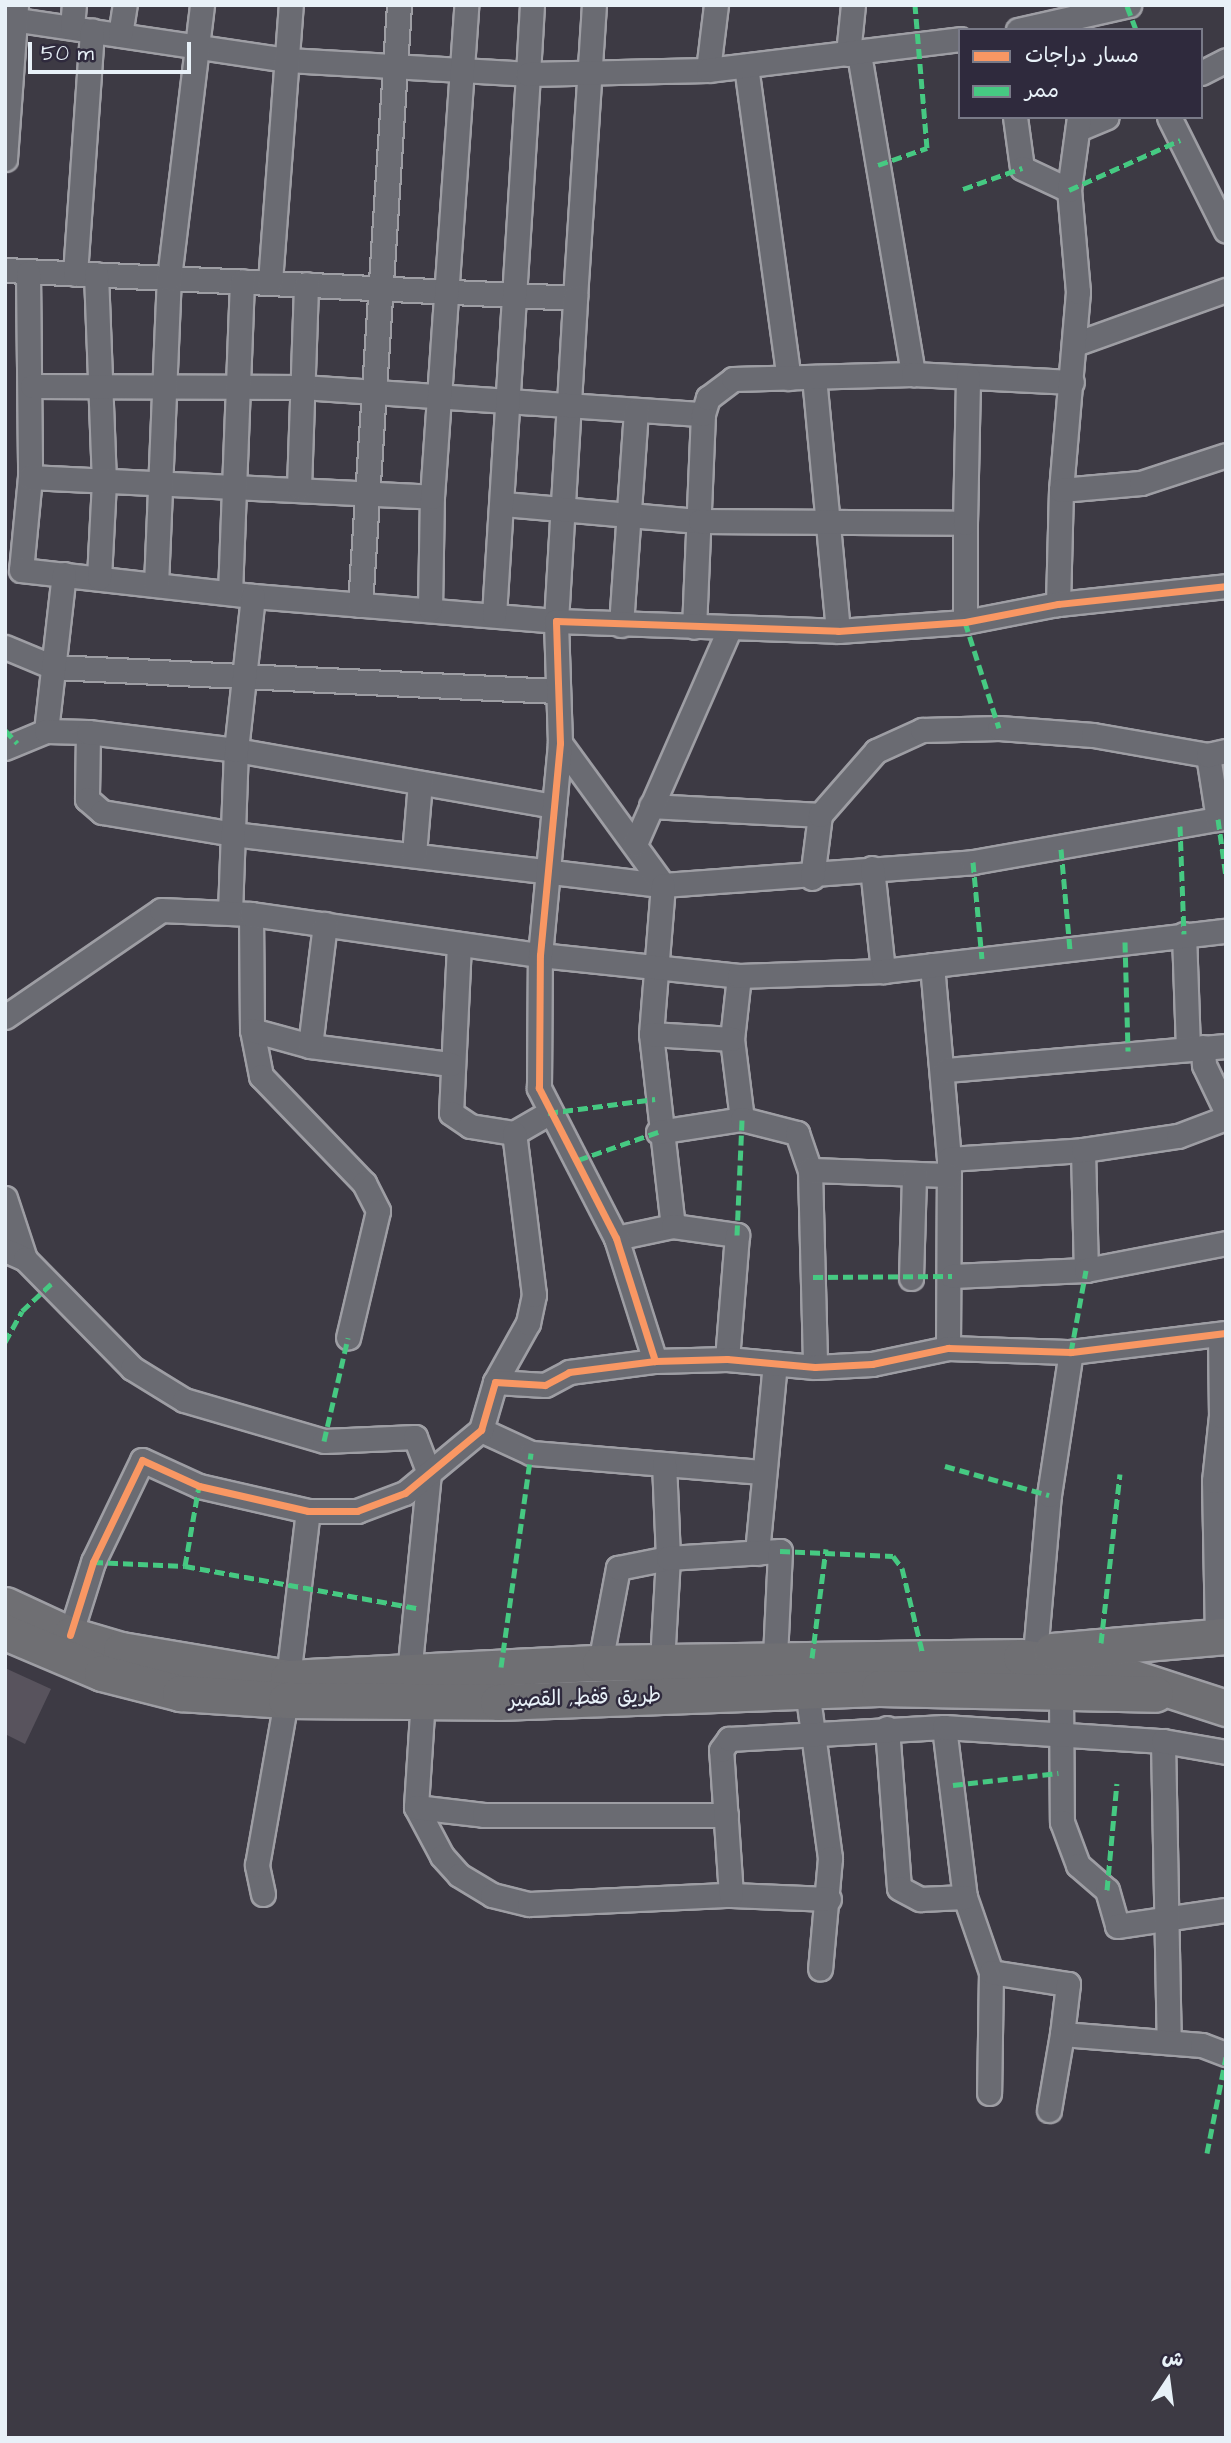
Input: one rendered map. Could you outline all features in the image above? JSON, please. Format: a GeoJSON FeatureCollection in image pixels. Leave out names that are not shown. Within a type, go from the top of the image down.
{"type":"FeatureCollection","features":[{"type":"Feature","properties":{"kind":"main road","name":"طريق قفط, القصير"},"geometry":{"type":"LineString","coordinates":[[5,1605],[70,1635],[236,1672],[287,1689]]}},
{"type":"Feature","properties":{"kind":"main road","name":"طريق قفط, القصير"},"geometry":{"type":"LineString","coordinates":[[5,1632],[102,1673],[180,1693],[416,1685],[600,1663],[1028,1655],[1101,1643],[1221,1636]]}},
{"type":"Feature","properties":{"kind":"main road","name":"طريق قفط, القصير"},"geometry":{"type":"LineString","coordinates":[[1028,1655],[1109,1670],[1226,1708]]}},
{"type":"Feature","properties":{"kind":"main road","name":"طريق قفط, القصير"},"geometry":{"type":"LineString","coordinates":[[416,1685],[498,1702],[807,1690],[1176,1693]]}},
{"type":"Feature","properties":{"kind":"street"},"geometry":{"type":"LineString","coordinates":[[120,35],[125,5]]}},
{"type":"Feature","properties":{"kind":"street"},"geometry":{"type":"LineString","coordinates":[[156,585],[164,484],[169,278],[202,5]]}},
{"type":"Feature","properties":{"kind":"street"},"geometry":{"type":"LineString","coordinates":[[270,282],[291,5]]}},
{"type":"Feature","properties":{"kind":"street"},"geometry":{"type":"LineString","coordinates":[[360,605],[365,490],[377,390],[399,5]]}},
{"type":"Feature","properties":{"kind":"street"},"geometry":{"type":"LineString","coordinates":[[430,609],[432,497],[450,293],[466,5]]}},
{"type":"Feature","properties":{"kind":"street"},"geometry":{"type":"LineString","coordinates":[[494,615],[504,504],[532,5]]}},
{"type":"Feature","properties":{"kind":"street"},"geometry":{"type":"LineString","coordinates":[[594,5],[556,621],[560,743],[540,955],[537,1063],[548,1113],[616,1238],[655,1361]]}},
{"type":"Feature","properties":{"kind":"street"},"geometry":{"type":"LineString","coordinates":[[708,70],[716,5]]}},
{"type":"Feature","properties":{"kind":"street"},"geometry":{"type":"LineString","coordinates":[[853,5],[854,54],[913,373]]}},
{"type":"Feature","properties":{"kind":"street"},"geometry":{"type":"LineString","coordinates":[[1026,28],[1129,5]]}},
{"type":"Feature","properties":{"kind":"street"},"geometry":{"type":"LineString","coordinates":[[5,159],[12,14],[80,21],[120,35],[286,60],[528,74],[708,70],[854,54],[958,38]]}},
{"type":"Feature","properties":{"kind":"street"},"geometry":{"type":"LineString","coordinates":[[80,21],[85,274],[102,388],[104,482],[99,578]]}},
{"type":"Feature","properties":{"kind":"street"},"geometry":{"type":"LineString","coordinates":[[1203,72],[1226,60]]}},
{"type":"Feature","properties":{"kind":"street"},"geometry":{"type":"LineString","coordinates":[[746,66],[789,378]]}},
{"type":"Feature","properties":{"kind":"street"},"geometry":{"type":"LineString","coordinates":[[1015,119],[1022,168],[1069,190]]}},
{"type":"Feature","properties":{"kind":"street"},"geometry":{"type":"LineString","coordinates":[[1058,604],[1061,490],[1078,292],[1069,190],[1080,123],[1098,119]]}},
{"type":"Feature","properties":{"kind":"street"},"geometry":{"type":"LineString","coordinates":[[1170,119],[1226,231]]}},
{"type":"Feature","properties":{"kind":"street"},"geometry":{"type":"LineString","coordinates":[[5,270],[575,298]]}},
{"type":"Feature","properties":{"kind":"street"},"geometry":{"type":"LineString","coordinates":[[28,273],[32,386],[30,477],[13,575],[64,574],[253,596],[556,621],[729,630],[838,631],[965,622],[1058,604],[1226,586]]}},
{"type":"Feature","properties":{"kind":"street"},"geometry":{"type":"LineString","coordinates":[[230,593],[232,486],[241,386],[242,281]]}},
{"type":"Feature","properties":{"kind":"street"},"geometry":{"type":"LineString","coordinates":[[299,487],[306,284]]}},
{"type":"Feature","properties":{"kind":"street"},"geometry":{"type":"LineString","coordinates":[[1075,344],[1226,290]]}},
{"type":"Feature","properties":{"kind":"street"},"geometry":{"type":"LineString","coordinates":[[694,627],[703,414],[708,398],[733,379],[913,373],[1072,382]]}},
{"type":"Feature","properties":{"kind":"street"},"geometry":{"type":"LineString","coordinates":[[814,377],[838,631]]}},
{"type":"Feature","properties":{"kind":"street"},"geometry":{"type":"LineString","coordinates":[[965,622],[968,377]]}},
{"type":"Feature","properties":{"kind":"street"},"geometry":{"type":"LineString","coordinates":[[32,386],[241,386],[377,390],[509,404],[703,414]]}},
{"type":"Feature","properties":{"kind":"street"},"geometry":{"type":"LineString","coordinates":[[621,625],[636,411]]}},
{"type":"Feature","properties":{"kind":"street"},"geometry":{"type":"LineString","coordinates":[[1061,490],[1141,483],[1226,455]]}},
{"type":"Feature","properties":{"kind":"street"},"geometry":{"type":"LineString","coordinates":[[30,477],[104,482],[365,490],[432,497]]}},
{"type":"Feature","properties":{"kind":"street"},"geometry":{"type":"LineString","coordinates":[[504,504],[700,521],[830,526],[965,523]]}},
{"type":"Feature","properties":{"kind":"street"},"geometry":{"type":"LineString","coordinates":[[46,731],[64,574]]}},
{"type":"Feature","properties":{"kind":"street"},"geometry":{"type":"LineString","coordinates":[[253,596],[236,750],[233,834],[255,1060],[267,1084],[375,1198],[378,1211],[362,1293],[348,1338]]}},
{"type":"Feature","properties":{"kind":"street"},"geometry":{"type":"LineString","coordinates":[[635,844],[729,630]]}},
{"type":"Feature","properties":{"kind":"street"},"geometry":{"type":"LineString","coordinates":[[5,647],[53,667],[557,691]]}},
{"type":"Feature","properties":{"kind":"street"},"geometry":{"type":"LineString","coordinates":[[88,733],[87,799],[92,808],[233,834],[663,885],[812,878],[872,868],[972,862],[1218,818],[1217,753],[1093,735],[999,728],[922,730],[876,751],[820,815],[812,878]]}},
{"type":"Feature","properties":{"kind":"street"},"geometry":{"type":"LineString","coordinates":[[5,748],[46,731],[88,733],[236,750],[552,806]]}},
{"type":"Feature","properties":{"kind":"street"},"geometry":{"type":"LineString","coordinates":[[560,743],[663,885],[651,1034],[658,1132],[673,1226]]}},
{"type":"Feature","properties":{"kind":"street"},"geometry":{"type":"LineString","coordinates":[[414,854],[421,783]]}},
{"type":"Feature","properties":{"kind":"street"},"geometry":{"type":"LineString","coordinates":[[651,806],[820,815]]}},
{"type":"Feature","properties":{"kind":"street"},"geometry":{"type":"LineString","coordinates":[[872,868],[883,971]]}},
{"type":"Feature","properties":{"kind":"street"},"geometry":{"type":"LineString","coordinates":[[5,1017],[153,912],[240,913],[540,955],[658,964],[739,976],[883,971],[1226,931]]}},
{"type":"Feature","properties":{"kind":"street"},"geometry":{"type":"LineString","coordinates":[[310,1046],[325,923]]}},
{"type":"Feature","properties":{"kind":"street"},"geometry":{"type":"LineString","coordinates":[[1184,934],[1206,1047],[1204,1065],[1226,1111]]}},
{"type":"Feature","properties":{"kind":"street"},"geometry":{"type":"LineString","coordinates":[[459,944],[451,1064],[455,1118],[514,1133],[548,1113]]}},
{"type":"Feature","properties":{"kind":"street"},"geometry":{"type":"LineString","coordinates":[[932,965],[946,1070],[952,1276],[948,1348]]}},
{"type":"Feature","properties":{"kind":"street"},"geometry":{"type":"LineString","coordinates":[[739,976],[732,1039],[742,1119]]}},
{"type":"Feature","properties":{"kind":"street"},"geometry":{"type":"LineString","coordinates":[[252,1030],[310,1046],[451,1064]]}},
{"type":"Feature","properties":{"kind":"street"},"geometry":{"type":"LineString","coordinates":[[651,1034],[732,1039]]}},
{"type":"Feature","properties":{"kind":"street"},"geometry":{"type":"LineString","coordinates":[[946,1070],[1206,1047]]}},
{"type":"Feature","properties":{"kind":"street"},"geometry":{"type":"LineString","coordinates":[[810,1170],[914,1176],[949,1167],[1178,1136],[1226,1118]]}},
{"type":"Feature","properties":{"kind":"street"},"geometry":{"type":"LineString","coordinates":[[658,1132],[742,1119],[797,1133],[810,1170],[815,1367]]}},
{"type":"Feature","properties":{"kind":"street"},"geometry":{"type":"LineString","coordinates":[[70,1635],[93,1562],[142,1460],[200,1486],[308,1511],[380,1505],[429,1473],[481,1430],[495,1382],[528,1323],[534,1295],[514,1133]]}},
{"type":"Feature","properties":{"kind":"street"},"geometry":{"type":"LineString","coordinates":[[1083,1150],[1086,1270]]}},
{"type":"Feature","properties":{"kind":"street"},"geometry":{"type":"LineString","coordinates":[[911,1278],[914,1176]]}},
{"type":"Feature","properties":{"kind":"street"},"geometry":{"type":"LineString","coordinates":[[5,1198],[15,1255],[156,1385],[238,1420],[324,1441],[412,1435],[429,1473],[416,1685],[416,1807],[442,1856],[459,1875],[492,1895],[529,1904],[731,1895],[829,1899]]}},
{"type":"Feature","properties":{"kind":"street"},"geometry":{"type":"LineString","coordinates":[[616,1238],[673,1226],[737,1235],[727,1359]]}},
{"type":"Feature","properties":{"kind":"street"},"geometry":{"type":"LineString","coordinates":[[952,1276],[1086,1270],[1226,1244]]}},
{"type":"Feature","properties":{"kind":"street"},"geometry":{"type":"LineString","coordinates":[[495,1382],[545,1385],[569,1372],[655,1361],[727,1359],[815,1367],[872,1364],[948,1348],[1071,1352],[1223,1334],[1221,1416],[1214,1481],[1221,1636]]}},
{"type":"Feature","properties":{"kind":"street"},"geometry":{"type":"LineString","coordinates":[[1028,1655],[1071,1352]]}},
{"type":"Feature","properties":{"kind":"street"},"geometry":{"type":"LineString","coordinates":[[757,1553],[762,1472],[775,1364]]}},
{"type":"Feature","properties":{"kind":"street"},"geometry":{"type":"LineString","coordinates":[[481,1430],[531,1453],[762,1472]]}},
{"type":"Feature","properties":{"kind":"street"},"geometry":{"type":"LineString","coordinates":[[662,1662],[668,1558],[664,1464]]}},
{"type":"Feature","properties":{"kind":"street"},"geometry":{"type":"LineString","coordinates":[[263,1894],[257,1865],[287,1689],[308,1511]]}},
{"type":"Feature","properties":{"kind":"street"},"geometry":{"type":"LineString","coordinates":[[600,1663],[618,1568],[668,1558],[780,1551],[775,1659]]}},
{"type":"Feature","properties":{"kind":"street"},"geometry":{"type":"LineString","coordinates":[[807,1690],[830,1858],[829,1899],[820,1969]]}},
{"type":"Feature","properties":{"kind":"street"},"geometry":{"type":"LineString","coordinates":[[1061,1692],[1062,1822],[1078,1865],[1107,1890],[1117,1926],[1226,1910]]}},
{"type":"Feature","properties":{"kind":"street"},"geometry":{"type":"LineString","coordinates":[[731,1895],[723,1742],[813,1733],[944,1727],[1163,1741],[1226,1752]]}},
{"type":"Feature","properties":{"kind":"street"},"geometry":{"type":"LineString","coordinates":[[944,1727],[965,1897],[991,1972],[989,2093]]}},
{"type":"Feature","properties":{"kind":"street"},"geometry":{"type":"LineString","coordinates":[[887,1728],[899,1888],[920,1899],[965,1897]]}},
{"type":"Feature","properties":{"kind":"street"},"geometry":{"type":"LineString","coordinates":[[1163,1741],[1164,1918],[1169,2042]]}},
{"type":"Feature","properties":{"kind":"street"},"geometry":{"type":"LineString","coordinates":[[416,1807],[484,1815],[726,1815]]}},
{"type":"Feature","properties":{"kind":"street"},"geometry":{"type":"LineString","coordinates":[[991,1972],[1068,1984],[1049,2110]]}},
{"type":"Feature","properties":{"kind":"street"},"geometry":{"type":"LineString","coordinates":[[1062,2034],[1169,2042],[1226,2054]]}},
{"type":"Feature","properties":{"kind":"building"},"geometry":{"type":"Polygon","coordinates":[[[5,1668],[51,1689],[25,1744],[5,1734],[5,1668]]]}},
{"type":"Feature","properties":{"kind":"marked path"},"geometry":{"type":"LineString","coordinates":[[878,165],[927,148],[915,5]]}},
{"type":"Feature","properties":{"kind":"marked path"},"geometry":{"type":"LineString","coordinates":[[1127,6],[1135,28]]}},
{"type":"Feature","properties":{"kind":"marked path"},"geometry":{"type":"LineString","coordinates":[[1069,190],[1180,140]]}},
{"type":"Feature","properties":{"kind":"marked path"},"geometry":{"type":"LineString","coordinates":[[963,189],[1022,168]]}},
{"type":"Feature","properties":{"kind":"marked path"},"geometry":{"type":"LineString","coordinates":[[965,622],[999,728]]}},
{"type":"Feature","properties":{"kind":"marked path"},"geometry":{"type":"LineString","coordinates":[[5,730],[17,743]]}},
{"type":"Feature","properties":{"kind":"marked path"},"geometry":{"type":"LineString","coordinates":[[1218,819],[1226,877]]}},
{"type":"Feature","properties":{"kind":"marked path"},"geometry":{"type":"LineString","coordinates":[[1180,826],[1184,934]]}},
{"type":"Feature","properties":{"kind":"marked path"},"geometry":{"type":"LineString","coordinates":[[1061,849],[1070,949]]}},
{"type":"Feature","properties":{"kind":"marked path"},"geometry":{"type":"LineString","coordinates":[[973,862],[982,959]]}},
{"type":"Feature","properties":{"kind":"marked path"},"geometry":{"type":"LineString","coordinates":[[1125,942],[1128,1051]]}},
{"type":"Feature","properties":{"kind":"marked path"},"geometry":{"type":"LineString","coordinates":[[548,1113],[655,1099]]}},
{"type":"Feature","properties":{"kind":"marked path"},"geometry":{"type":"LineString","coordinates":[[737,1235],[742,1119]]}},
{"type":"Feature","properties":{"kind":"marked path"},"geometry":{"type":"LineString","coordinates":[[578,1160],[658,1132]]}},
{"type":"Feature","properties":{"kind":"marked path"},"geometry":{"type":"LineString","coordinates":[[1071,1352],[1086,1270]]}},
{"type":"Feature","properties":{"kind":"marked path"},"geometry":{"type":"LineString","coordinates":[[813,1277],[952,1276]]}},
{"type":"Feature","properties":{"kind":"marked path"},"geometry":{"type":"LineString","coordinates":[[5,1342],[22,1311],[51,1284]]}},
{"type":"Feature","properties":{"kind":"marked path"},"geometry":{"type":"LineString","coordinates":[[324,1441],[348,1338]]}},
{"type":"Feature","properties":{"kind":"marked path"},"geometry":{"type":"LineString","coordinates":[[501,1667],[531,1453]]}},
{"type":"Feature","properties":{"kind":"marked path"},"geometry":{"type":"LineString","coordinates":[[945,1466],[1049,1495]]}},
{"type":"Feature","properties":{"kind":"marked path"},"geometry":{"type":"LineString","coordinates":[[1101,1643],[1120,1474]]}},
{"type":"Feature","properties":{"kind":"marked path"},"geometry":{"type":"LineString","coordinates":[[185,1566],[199,1486]]}},
{"type":"Feature","properties":{"kind":"marked path"},"geometry":{"type":"LineString","coordinates":[[812,1658],[826,1549]]}},
{"type":"Feature","properties":{"kind":"marked path"},"geometry":{"type":"LineString","coordinates":[[780,1551],[893,1556],[902,1568],[923,1655]]}},
{"type":"Feature","properties":{"kind":"marked path"},"geometry":{"type":"LineString","coordinates":[[93,1562],[185,1566],[416,1608]]}},
{"type":"Feature","properties":{"kind":"marked path"},"geometry":{"type":"LineString","coordinates":[[953,1785],[1058,1773]]}},
{"type":"Feature","properties":{"kind":"marked path"},"geometry":{"type":"LineString","coordinates":[[1107,1890],[1117,1783]]}},
{"type":"Feature","properties":{"kind":"marked path"},"geometry":{"type":"LineString","coordinates":[[1207,2153],[1226,2057]]}},
{"type":"Feature","properties":{"kind":"cycle path"},"geometry":{"type":"LineString","coordinates":[[655,1361],[616,1238],[539,1088],[540,955],[560,743],[556,621],[838,631],[965,622],[1058,604],[1226,586]]}},
{"type":"Feature","properties":{"kind":"cycle path"},"geometry":{"type":"LineString","coordinates":[[70,1635],[93,1562],[142,1460],[199,1486],[308,1511],[357,1511],[405,1493],[481,1430],[495,1382],[545,1385],[569,1372],[655,1361],[727,1359],[815,1367],[872,1364],[948,1348],[1071,1352],[1226,1333]]}}]}
